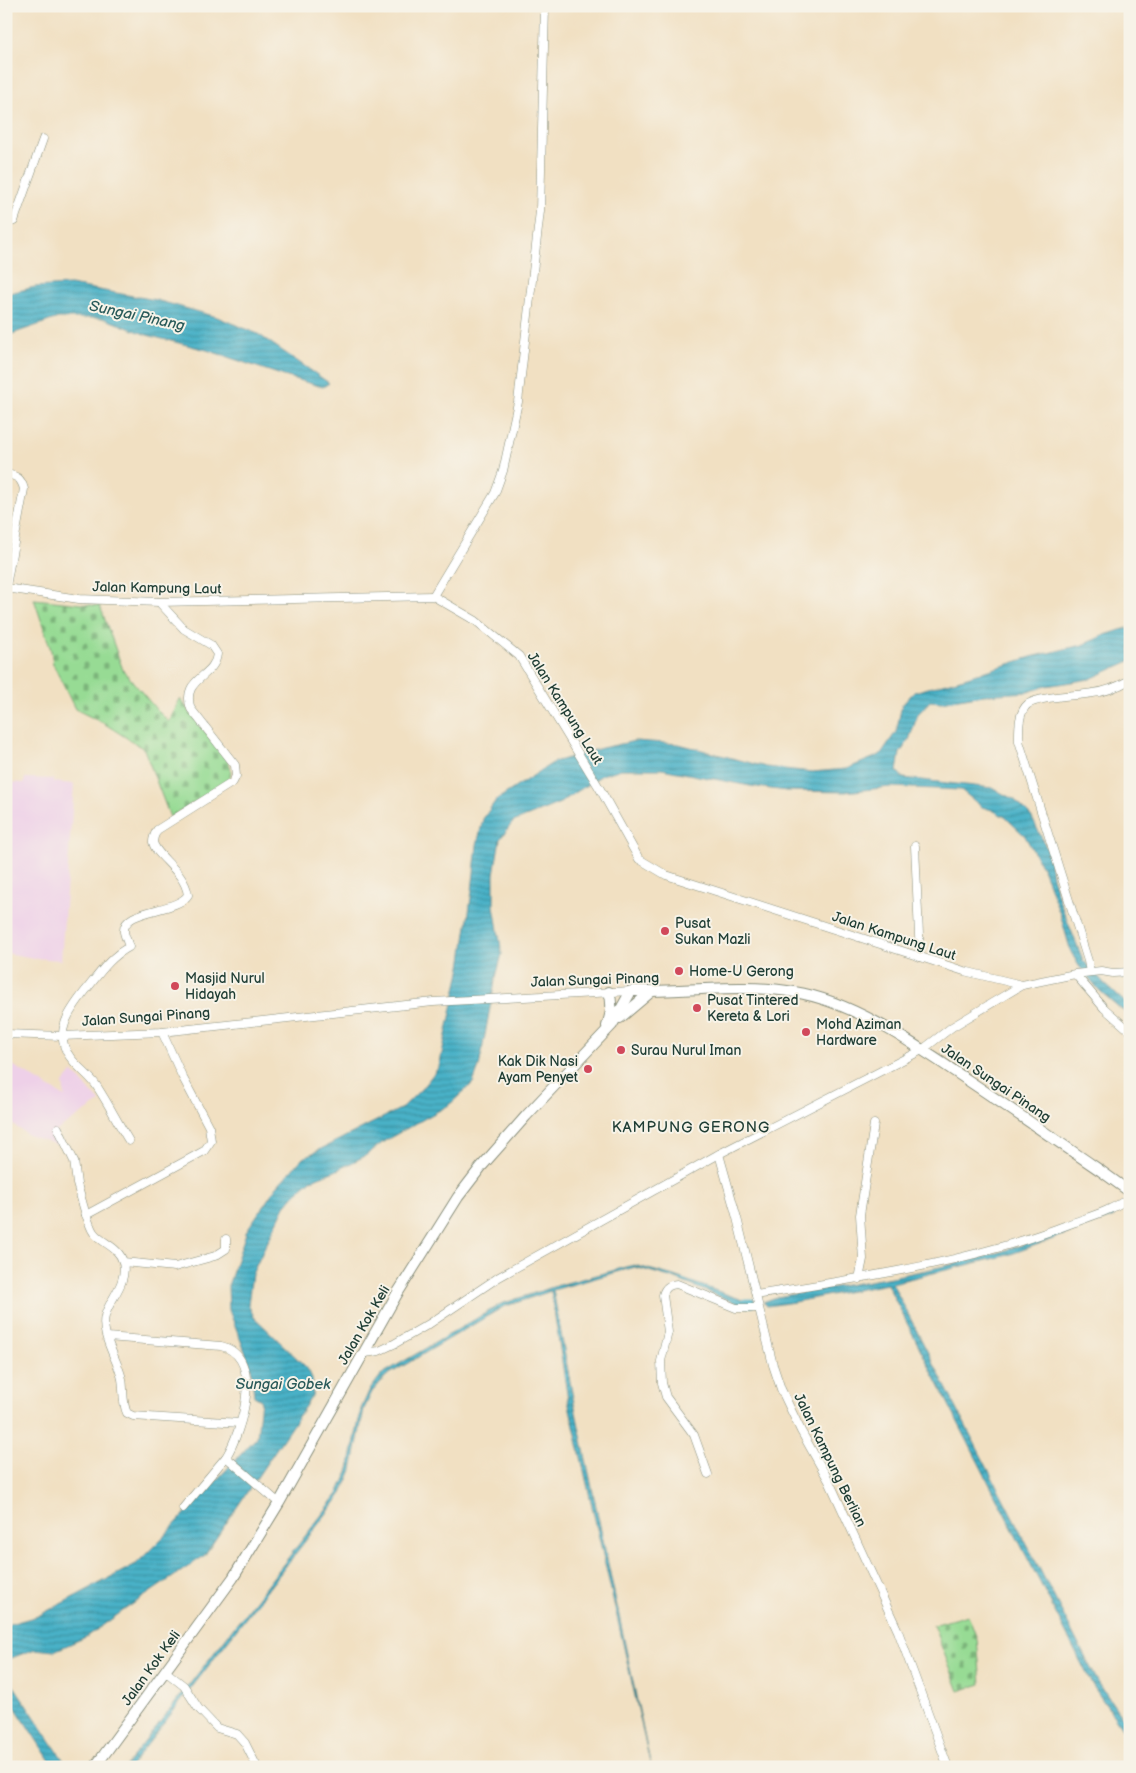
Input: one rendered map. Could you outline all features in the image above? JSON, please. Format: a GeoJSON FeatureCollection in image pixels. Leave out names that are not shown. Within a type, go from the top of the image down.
{"type":"FeatureCollection","features":[{"type":"Feature","properties":{"kind":"street"},"geometry":{"type":"LineString","coordinates":[[433,596],[495,494],[503,471],[518,402],[540,211],[545,6]]}},
{"type":"Feature","properties":{"kind":"street"},"geometry":{"type":"LineString","coordinates":[[6,224],[14,221],[43,139]]}},
{"type":"Feature","properties":{"kind":"street"},"geometry":{"type":"LineString","coordinates":[[6,474],[17,476],[22,481],[24,489],[6,587]]}},
{"type":"Feature","properties":{"kind":"street","name":"Jalan Kampung Laut"},"geometry":{"type":"LineString","coordinates":[[6,587],[79,599],[159,602],[433,596],[476,621],[519,656],[600,789],[639,859],[666,875],[964,971],[1022,984]]}},
{"type":"Feature","properties":{"kind":"street"},"geometry":{"type":"LineString","coordinates":[[130,1141],[95,1084],[70,1057],[62,1036],[68,1012],[109,962],[119,952],[129,947],[124,932],[125,924],[129,919],[186,899],[188,895],[187,888],[175,868],[156,849],[153,842],[157,830],[233,782],[236,776],[235,765],[191,708],[188,701],[190,688],[216,661],[217,654],[211,645],[184,629],[159,602]]}},
{"type":"Feature","properties":{"kind":"street"},"geometry":{"type":"LineString","coordinates":[[1089,972],[1088,961],[1019,741],[1022,713],[1027,705],[1038,700],[1096,693],[1130,680]]}},
{"type":"Feature","properties":{"kind":"street"},"geometry":{"type":"LineString","coordinates":[[915,846],[920,957]]}},
{"type":"Feature","properties":{"kind":"street"},"geometry":{"type":"LineString","coordinates":[[365,1353],[379,1351],[429,1324],[499,1278],[718,1154],[922,1050],[952,1027],[1022,984],[1089,972],[1130,972]]}},
{"type":"Feature","properties":{"kind":"street"},"geometry":{"type":"LineString","coordinates":[[1077,974],[1104,1008],[1130,1031]]}},
{"type":"Feature","properties":{"kind":"street","name":"Jalan Sungai Pinang"},"geometry":{"type":"LineString","coordinates":[[6,1034],[62,1036],[162,1032],[433,1002],[511,997],[719,988],[794,992],[827,1001],[860,1015],[922,1050],[1130,1192]]}},
{"type":"Feature","properties":{"kind":"street","name":"Jalan Kok Keli"},"geometry":{"type":"LineString","coordinates":[[95,1767],[233,1578],[279,1503],[397,1294],[458,1197],[475,1174],[526,1116],[608,1028],[631,991]]}},
{"type":"Feature","properties":{"kind":"street"},"geometry":{"type":"LineString","coordinates":[[608,1028],[652,991]]}},
{"type":"Feature","properties":{"kind":"street"},"geometry":{"type":"LineString","coordinates":[[608,1028],[612,1003],[609,992]]}},
{"type":"Feature","properties":{"kind":"street"},"geometry":{"type":"LineString","coordinates":[[86,1215],[204,1151],[211,1141],[209,1127],[182,1076],[162,1032]]}},
{"type":"Feature","properties":{"kind":"street"},"geometry":{"type":"LineString","coordinates":[[859,1279],[863,1259],[860,1216],[874,1124]]}},
{"type":"Feature","properties":{"kind":"street"},"geometry":{"type":"LineString","coordinates":[[58,1128],[74,1161],[77,1184],[86,1215],[94,1232],[120,1254],[123,1262],[124,1270],[120,1287],[105,1316],[104,1326],[121,1376],[126,1410],[130,1415],[240,1423]]}},
{"type":"Feature","properties":{"kind":"street","name":"Jalan Kampung Berlian"},"geometry":{"type":"LineString","coordinates":[[718,1154],[737,1218],[758,1308],[781,1390],[801,1431],[829,1480],[898,1631],[948,1767]]}},
{"type":"Feature","properties":{"kind":"street"},"geometry":{"type":"LineString","coordinates":[[756,1295],[859,1279],[979,1253],[1051,1231],[1119,1205],[1130,1197]]}},
{"type":"Feature","properties":{"kind":"street"},"geometry":{"type":"LineString","coordinates":[[123,1262],[169,1268],[180,1266],[220,1254],[226,1249],[226,1239]]}},
{"type":"Feature","properties":{"kind":"street"},"geometry":{"type":"LineString","coordinates":[[708,1474],[694,1435],[666,1397],[662,1383],[661,1361],[668,1332],[664,1291],[670,1285],[677,1284],[736,1308],[758,1308]]}},
{"type":"Feature","properties":{"kind":"street"},"geometry":{"type":"LineString","coordinates":[[107,1337],[221,1346],[234,1351],[242,1362],[246,1373],[246,1390],[240,1423],[229,1459],[183,1508]]}},
{"type":"Feature","properties":{"kind":"street"},"geometry":{"type":"LineString","coordinates":[[229,1459],[279,1503]]}},
{"type":"Feature","properties":{"kind":"street"},"geometry":{"type":"LineString","coordinates":[[165,1671],[184,1686],[198,1708],[216,1728],[237,1734],[241,1738],[257,1767]]}},
{"type":"Feature","properties":{"kind":"shaded area"},"geometry":{"type":"Polygon","coordinates":[[[25,778],[53,779],[53,782],[74,784],[61,960],[6,953],[6,782],[24,783],[25,778]]]}},
{"type":"Feature","properties":{"kind":"shaded area"},"geometry":{"type":"Polygon","coordinates":[[[6,1061],[65,1097],[63,1084],[73,1072],[100,1102],[56,1131],[58,1145],[28,1135],[6,1120],[6,1061]]]}},
{"type":"Feature","properties":{"kind":"green space"},"geometry":{"type":"Polygon","coordinates":[[[34,599],[100,606],[123,670],[169,722],[180,699],[228,761],[231,772],[226,783],[170,817],[144,749],[105,724],[75,709],[53,664],[51,650],[34,599]]]}},
{"type":"Feature","properties":{"kind":"green space"},"geometry":{"type":"Polygon","coordinates":[[[968,1615],[977,1639],[981,1684],[959,1691],[933,1625],[968,1615]]]}},
{"type":"Feature","properties":{"kind":"water","name":"Sungai Pinang"},"geometry":{"type":"Polygon","coordinates":[[[70,285],[156,300],[217,317],[258,334],[329,383],[323,387],[284,376],[207,350],[147,335],[103,318],[58,318],[6,336],[6,294],[35,287],[70,285]]]}},
{"type":"Feature","properties":{"kind":"water","name":"Sungai Gobek"},"geometry":{"type":"Polygon","coordinates":[[[1130,627],[1130,661],[1090,679],[1046,686],[1028,692],[983,695],[941,702],[930,701],[918,714],[909,740],[900,753],[897,771],[903,778],[992,788],[1015,800],[1031,816],[1049,853],[1052,877],[1083,960],[1130,1007],[1130,1017],[1099,990],[1079,966],[1071,952],[1061,917],[1044,871],[1025,836],[1005,817],[982,807],[961,790],[890,787],[845,792],[786,791],[662,769],[621,769],[602,775],[560,803],[513,822],[500,839],[494,874],[494,906],[502,954],[479,1067],[473,1083],[449,1105],[386,1140],[365,1156],[335,1171],[311,1180],[285,1206],[252,1274],[248,1304],[254,1317],[306,1367],[312,1381],[312,1396],[204,1556],[88,1636],[54,1651],[35,1649],[6,1660],[6,1625],[38,1616],[136,1564],[257,1437],[261,1400],[254,1396],[251,1367],[229,1310],[228,1286],[247,1230],[277,1186],[303,1158],[402,1108],[439,1067],[461,967],[477,845],[483,819],[496,800],[554,762],[602,748],[635,741],[679,744],[766,767],[812,772],[846,769],[880,755],[896,732],[902,705],[914,692],[1031,657],[1082,645],[1130,627]]]}},
{"type":"Feature","properties":{"kind":"water"},"geometry":{"type":"Polygon","coordinates":[[[1111,1212],[1114,1217],[1008,1255],[892,1283],[1098,1682],[1130,1729],[1130,1740],[1093,1686],[887,1284],[767,1306],[763,1302],[777,1297],[896,1276],[967,1261],[1022,1245],[1111,1212]]]}},
{"type":"Feature","properties":{"kind":"water","name":"Sungai Gobek"},"geometry":{"type":"Polygon","coordinates":[[[634,1265],[674,1276],[743,1300],[746,1303],[741,1305],[673,1278],[635,1267],[553,1290],[573,1398],[651,1767],[568,1400],[551,1291],[503,1307],[386,1376],[372,1392],[364,1409],[352,1470],[341,1495],[130,1767],[125,1767],[338,1494],[349,1469],[361,1409],[369,1391],[382,1374],[501,1304],[559,1285],[634,1265]]]}},
{"type":"Feature","properties":{"kind":"water"},"geometry":{"type":"Polygon","coordinates":[[[6,1674],[68,1767],[54,1767],[6,1693],[6,1674]]]}},
{"type":"Feature","properties":{"kind":"waterway"},"geometry":{"type":"LineString","coordinates":[[746,1303],[752,1303]]}},
{"type":"Feature","properties":{"kind":"place","name":"Pusat Sukan Mazli"},"geometry":{"type":"Point","coordinates":[665,931]}},
{"type":"Feature","properties":{"kind":"place","name":"Home-U Gerong"},"geometry":{"type":"Point","coordinates":[679,971]}},
{"type":"Feature","properties":{"kind":"place","name":"Masjid Nurul Hidayah"},"geometry":{"type":"Point","coordinates":[175,986]}},
{"type":"Feature","properties":{"kind":"place","name":"Pusat Tintered Kereta & Lori"},"geometry":{"type":"Point","coordinates":[697,1008]}},
{"type":"Feature","properties":{"kind":"place","name":"Mohd Aziman Hardware"},"geometry":{"type":"Point","coordinates":[806,1032]}},
{"type":"Feature","properties":{"kind":"place","name":"Surau Nurul Iman"},"geometry":{"type":"Point","coordinates":[621,1050]}},
{"type":"Feature","properties":{"kind":"place","name":"Kak Dik Nasi Ayam Penyet"},"geometry":{"type":"Point","coordinates":[588,1069]}},
{"type":"Feature","properties":{"kind":"district","name":"KAMPUNG GERONG"},"geometry":{"type":"Point","coordinates":[691,1127]}}]}
